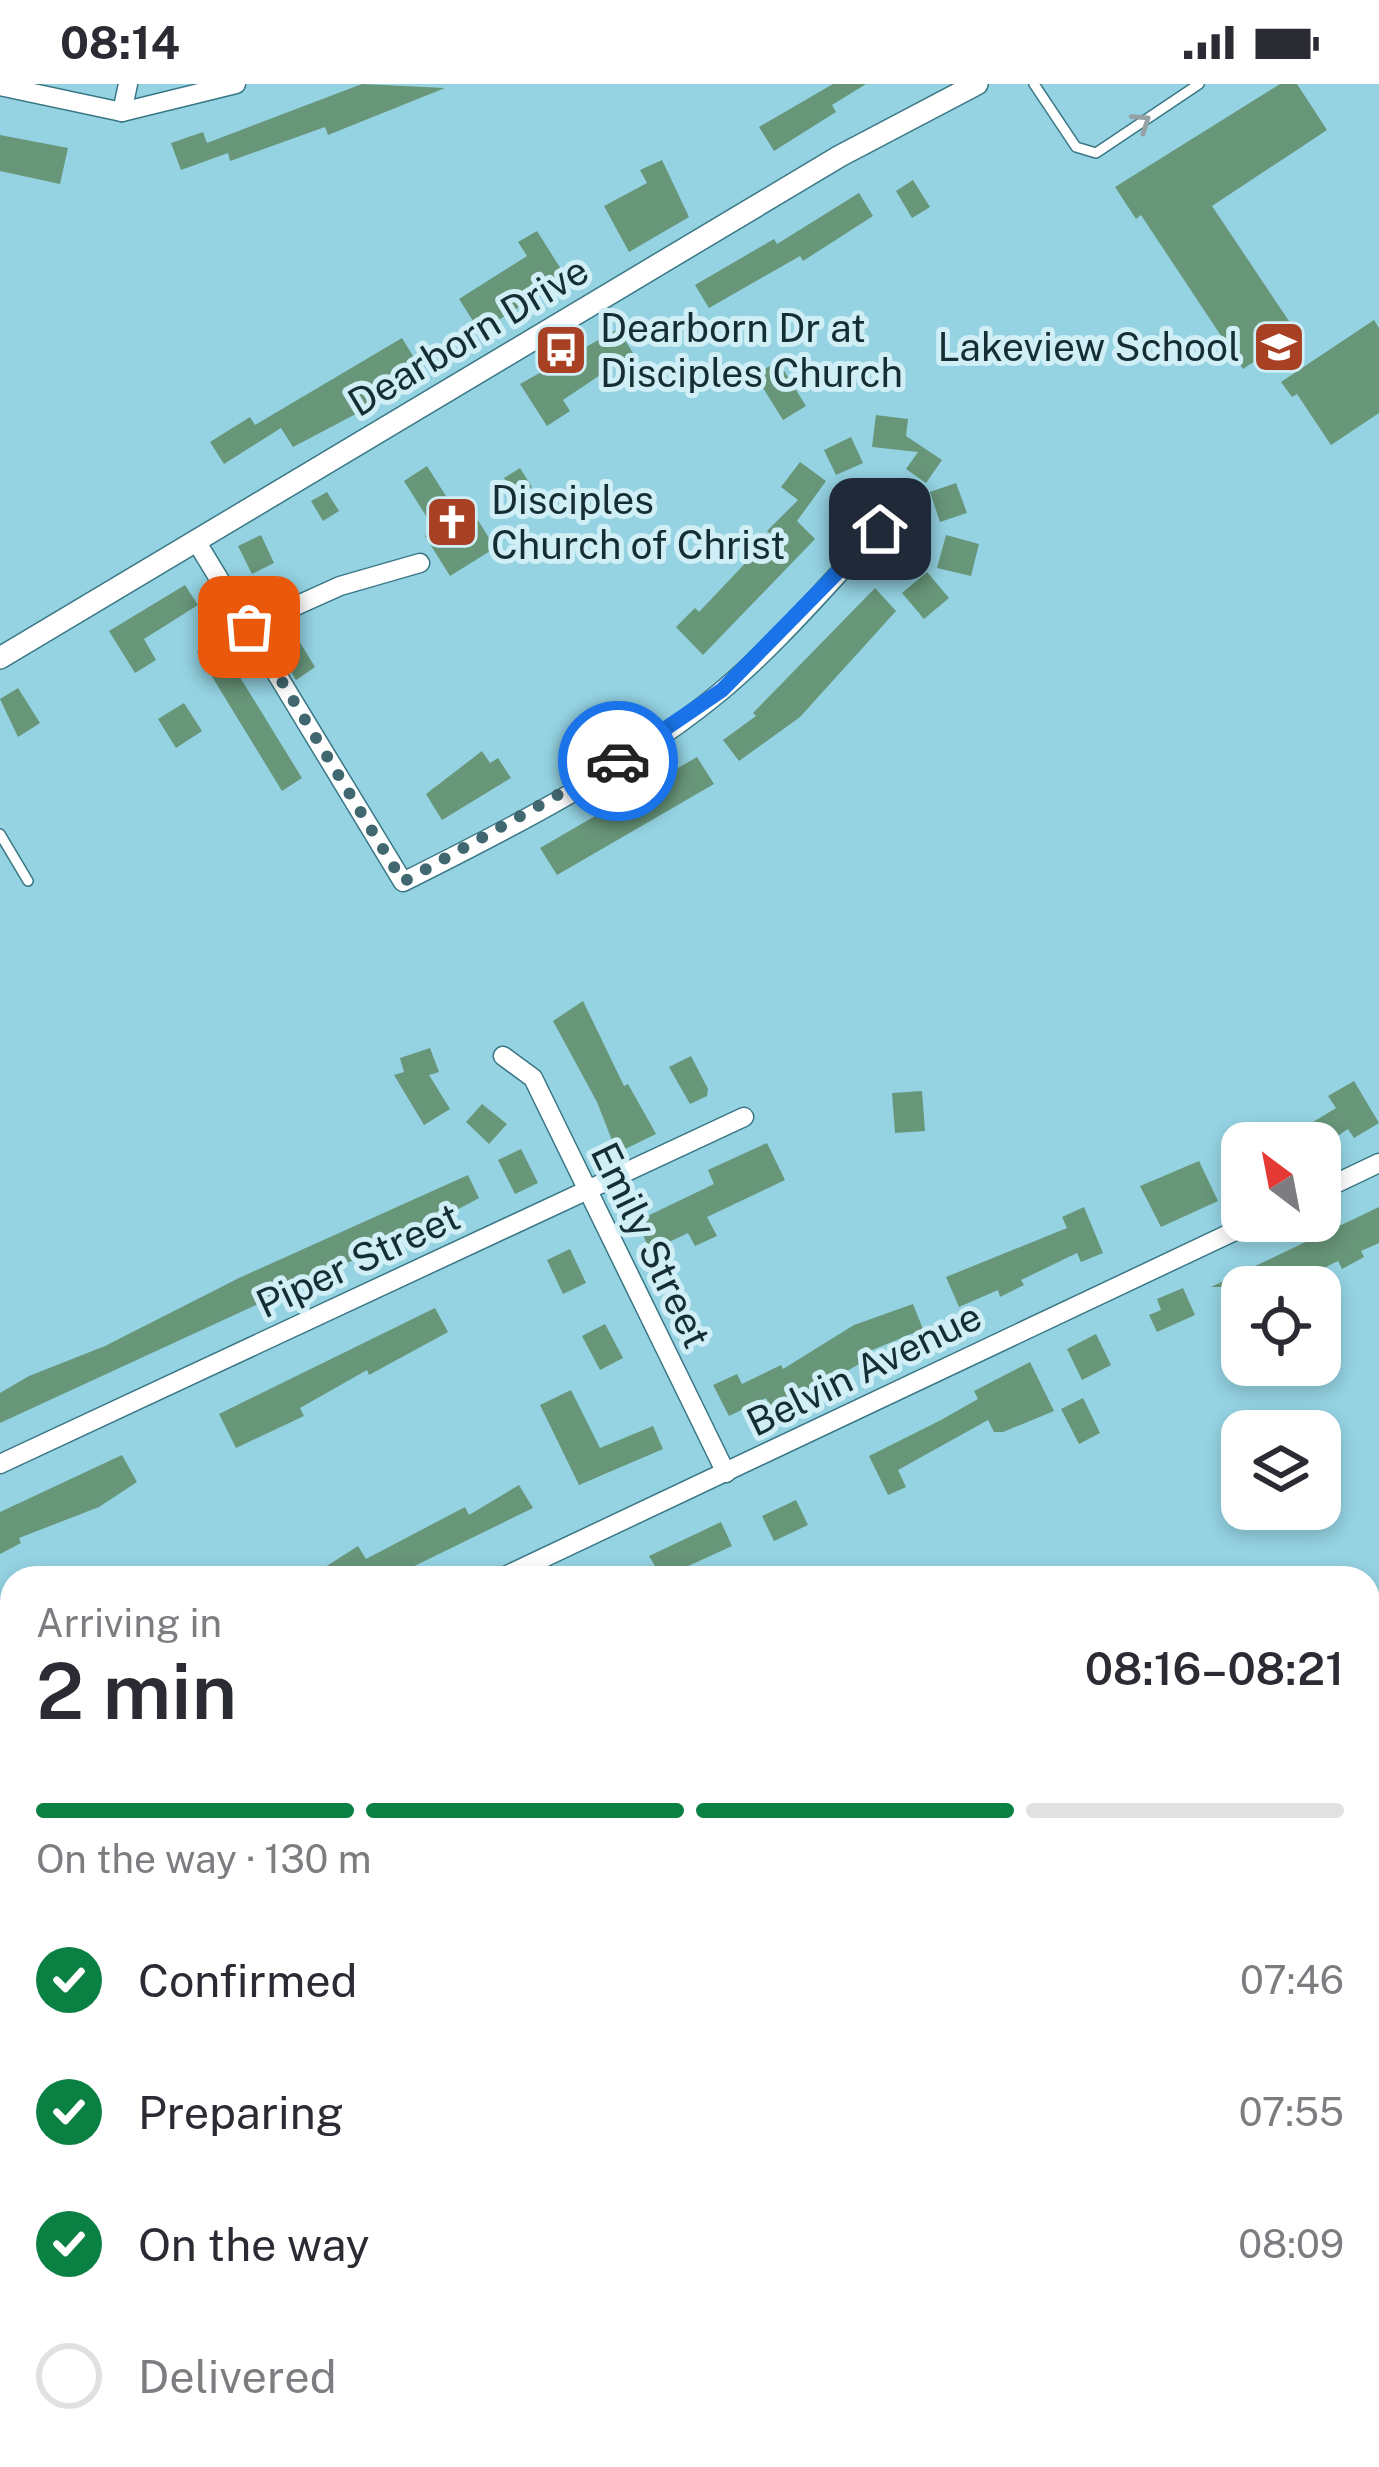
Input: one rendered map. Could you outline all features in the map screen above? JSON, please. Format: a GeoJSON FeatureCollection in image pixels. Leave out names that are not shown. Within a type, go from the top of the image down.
{"type":"FeatureCollection","features":[{"type":"Feature","properties":{"kind":"street"},"geometry":{"type":"LineString","coordinates":[[122,112],[128,84]]}},
{"type":"Feature","properties":{"kind":"street"},"geometry":{"type":"LineString","coordinates":[[0,86],[122,112],[236,84]]}},
{"type":"Feature","properties":{"kind":"street","name":"Dearborn Drive"},"geometry":{"type":"LineString","coordinates":[[0,658],[840,156],[977,84]]}},
{"type":"Feature","properties":{"kind":"street"},"geometry":{"type":"LineString","coordinates":[[196,541],[403,882],[556,800],[688,716],[753,662],[880,529]]}},
{"type":"Feature","properties":{"kind":"street"},"geometry":{"type":"LineString","coordinates":[[249,627],[340,586],[420,563]]}},
{"type":"Feature","properties":{"kind":"street","name":"Emily Street"},"geometry":{"type":"LineString","coordinates":[[503,1056],[532,1078],[726,1473]]}},
{"type":"Feature","properties":{"kind":"street","name":"Piper Street"},"geometry":{"type":"LineString","coordinates":[[0,1464],[568,1198],[589,1194],[744,1117]]}},
{"type":"Feature","properties":{"kind":"street"},"geometry":{"type":"LineString","coordinates":[[1341,1181],[1379,1163]]}},
{"type":"Feature","properties":{"kind":"street","name":"Belvin Avenue"},"geometry":{"type":"LineString","coordinates":[[542,1566],[1221,1238]]}},
{"type":"Feature","properties":{"kind":"lane"},"geometry":{"type":"LineString","coordinates":[[1034,84],[1076,147],[1096,153],[1199,84]]}},
{"type":"Feature","properties":{"kind":"lane"},"geometry":{"type":"LineString","coordinates":[[0,834],[28,880]]}},
{"type":"Feature","properties":{"kind":"building"},"geometry":{"type":"Polygon","coordinates":[[[362,84],[445,88],[328,135],[325,127],[230,161],[228,153],[181,170],[171,143],[203,132],[207,143],[362,84]]]}},
{"type":"Feature","properties":{"kind":"building"},"geometry":{"type":"Polygon","coordinates":[[[833,84],[866,84],[832,105],[836,112],[774,151],[759,127],[833,84]]]}},
{"type":"Feature","properties":{"kind":"building"},"geometry":{"type":"Polygon","coordinates":[[[1280,84],[1297,84],[1327,130],[1212,206],[1297,333],[1243,369],[1141,215],[1136,219],[1115,187],[1280,84]]]}},
{"type":"Feature","properties":{"kind":"building"},"geometry":{"type":"Polygon","coordinates":[[[0,135],[68,148],[60,184],[0,171],[0,135]]]}},
{"type":"Feature","properties":{"kind":"building"},"geometry":{"type":"Polygon","coordinates":[[[662,160],[689,217],[629,252],[604,206],[647,183],[640,170],[662,160]]]}},
{"type":"Feature","properties":{"kind":"building"},"geometry":{"type":"Polygon","coordinates":[[[913,180],[930,207],[912,218],[896,191],[913,180]]]}},
{"type":"Feature","properties":{"kind":"building"},"geometry":{"type":"Polygon","coordinates":[[[859,193],[873,216],[803,261],[800,256],[709,308],[695,285],[774,239],[777,244],[859,193]]]}},
{"type":"Feature","properties":{"kind":"building"},"geometry":{"type":"Polygon","coordinates":[[[537,231],[566,277],[480,332],[459,299],[527,256],[518,242],[537,231]]]}},
{"type":"Feature","properties":{"kind":"building"},"geometry":{"type":"Polygon","coordinates":[[[1374,320],[1379,328],[1379,413],[1331,445],[1297,394],[1292,397],[1281,382],[1374,320]]]}},
{"type":"Feature","properties":{"kind":"building"},"geometry":{"type":"Polygon","coordinates":[[[618,329],[633,353],[563,400],[570,411],[547,426],[520,384],[618,329]]]}},
{"type":"Feature","properties":{"kind":"building"},"geometry":{"type":"Polygon","coordinates":[[[402,338],[421,369],[371,406],[293,447],[281,428],[224,464],[210,442],[250,417],[255,425],[402,338]]]}},
{"type":"Feature","properties":{"kind":"building"},"geometry":{"type":"Polygon","coordinates":[[[778,361],[806,406],[783,420],[755,375],[778,361]]]}},
{"type":"Feature","properties":{"kind":"building"},"geometry":{"type":"Polygon","coordinates":[[[876,415],[908,419],[906,436],[942,460],[926,483],[906,469],[918,452],[872,447],[876,415]]]}},
{"type":"Feature","properties":{"kind":"building"},"geometry":{"type":"Polygon","coordinates":[[[851,437],[863,463],[836,475],[824,450],[851,437]]]}},
{"type":"Feature","properties":{"kind":"building"},"geometry":{"type":"Polygon","coordinates":[[[800,462],[826,481],[797,521],[815,539],[703,655],[676,627],[695,608],[699,612],[772,535],[767,531],[798,500],[781,487],[800,462]]]}},
{"type":"Feature","properties":{"kind":"building"},"geometry":{"type":"Polygon","coordinates":[[[427,466],[458,515],[470,507],[495,548],[450,576],[425,536],[435,530],[404,481],[427,466]]]}},
{"type":"Feature","properties":{"kind":"building"},"geometry":{"type":"Polygon","coordinates":[[[520,468],[532,487],[516,497],[504,478],[520,468]]]}},
{"type":"Feature","properties":{"kind":"building"},"geometry":{"type":"Polygon","coordinates":[[[956,483],[967,513],[940,522],[930,492],[956,483]]]}},
{"type":"Feature","properties":{"kind":"building"},"geometry":{"type":"Polygon","coordinates":[[[327,492],[339,511],[323,521],[311,501],[327,492]]]}},
{"type":"Feature","properties":{"kind":"building"},"geometry":{"type":"Polygon","coordinates":[[[261,535],[274,563],[252,574],[238,546],[261,535]]]}},
{"type":"Feature","properties":{"kind":"building"},"geometry":{"type":"Polygon","coordinates":[[[946,535],[979,544],[971,576],[937,568],[946,535]]]}},
{"type":"Feature","properties":{"kind":"building"},"geometry":{"type":"Polygon","coordinates":[[[927,572],[949,598],[924,619],[902,593],[927,572]]]}},
{"type":"Feature","properties":{"kind":"building"},"geometry":{"type":"Polygon","coordinates":[[[185,585],[198,605],[144,639],[156,660],[135,673],[109,631],[185,585]]]}},
{"type":"Feature","properties":{"kind":"building"},"geometry":{"type":"Polygon","coordinates":[[[875,588],[896,611],[800,717],[739,761],[723,740],[756,716],[753,713],[875,588]]]}},
{"type":"Feature","properties":{"kind":"building"},"geometry":{"type":"Polygon","coordinates":[[[296,636],[315,667],[296,680],[277,648],[296,636]]]}},
{"type":"Feature","properties":{"kind":"building"},"geometry":{"type":"Polygon","coordinates":[[[217,640],[302,778],[282,791],[197,652],[217,640]]]}},
{"type":"Feature","properties":{"kind":"building"},"geometry":{"type":"Polygon","coordinates":[[[18,688],[40,723],[18,737],[0,699],[18,688]]]}},
{"type":"Feature","properties":{"kind":"building"},"geometry":{"type":"Polygon","coordinates":[[[184,703],[202,731],[176,748],[158,719],[184,703]]]}},
{"type":"Feature","properties":{"kind":"building"},"geometry":{"type":"Polygon","coordinates":[[[482,751],[490,763],[498,758],[511,778],[442,820],[426,794],[482,751]]]}},
{"type":"Feature","properties":{"kind":"building"},"geometry":{"type":"Polygon","coordinates":[[[697,757],[714,784],[557,875],[540,848],[697,757]]]}},
{"type":"Feature","properties":{"kind":"building"},"geometry":{"type":"Polygon","coordinates":[[[583,1001],[624,1086],[628,1084],[656,1134],[617,1153],[597,1102],[553,1021],[583,1001]]]}},
{"type":"Feature","properties":{"kind":"building"},"geometry":{"type":"Polygon","coordinates":[[[430,1048],[439,1072],[429,1075],[450,1109],[424,1125],[394,1075],[404,1072],[400,1058],[430,1048]]]}},
{"type":"Feature","properties":{"kind":"building"},"geometry":{"type":"Polygon","coordinates":[[[691,1056],[708,1089],[707,1096],[690,1104],[669,1067],[691,1056]]]}},
{"type":"Feature","properties":{"kind":"building"},"geometry":{"type":"Polygon","coordinates":[[[1354,1081],[1379,1123],[1354,1138],[1348,1129],[1341,1134],[1341,1122],[1313,1122],[1336,1108],[1328,1096],[1354,1081]]]}},
{"type":"Feature","properties":{"kind":"building"},"geometry":{"type":"Polygon","coordinates":[[[922,1091],[925,1131],[895,1133],[892,1093],[922,1091]]]}},
{"type":"Feature","properties":{"kind":"building"},"geometry":{"type":"Polygon","coordinates":[[[482,1104],[507,1124],[489,1144],[466,1122],[482,1104]]]}},
{"type":"Feature","properties":{"kind":"building"},"geometry":{"type":"Polygon","coordinates":[[[767,1143],[785,1180],[707,1217],[717,1236],[695,1246],[688,1233],[650,1251],[637,1221],[714,1184],[708,1170],[767,1143]]]}},
{"type":"Feature","properties":{"kind":"building"},"geometry":{"type":"Polygon","coordinates":[[[521,1149],[538,1183],[515,1194],[498,1160],[521,1149]]]}},
{"type":"Feature","properties":{"kind":"building"},"geometry":{"type":"Polygon","coordinates":[[[1199,1161],[1218,1201],[1161,1227],[1140,1186],[1199,1161]]]}},
{"type":"Feature","properties":{"kind":"building"},"geometry":{"type":"Polygon","coordinates":[[[468,1175],[479,1198],[421,1229],[0,1423],[0,1393],[29,1376],[105,1346],[239,1278],[468,1175]]]}},
{"type":"Feature","properties":{"kind":"building"},"geometry":{"type":"Polygon","coordinates":[[[1084,1207],[1103,1253],[1081,1262],[1077,1253],[1021,1280],[1024,1285],[1000,1297],[998,1290],[959,1307],[946,1277],[1067,1228],[1062,1217],[1084,1207]]]}},
{"type":"Feature","properties":{"kind":"building"},"geometry":{"type":"Polygon","coordinates":[[[1379,1207],[1379,1243],[1361,1251],[1364,1257],[1342,1269],[1338,1261],[1328,1266],[1255,1266],[1306,1242],[1341,1242],[1341,1225],[1379,1207]]]}},
{"type":"Feature","properties":{"kind":"building"},"geometry":{"type":"Polygon","coordinates":[[[570,1249],[586,1283],[563,1294],[547,1260],[570,1249]]]}},
{"type":"Feature","properties":{"kind":"building"},"geometry":{"type":"Polygon","coordinates":[[[1183,1288],[1195,1315],[1157,1332],[1149,1315],[1161,1310],[1157,1299],[1183,1288]]]}},
{"type":"Feature","properties":{"kind":"building"},"geometry":{"type":"Polygon","coordinates":[[[913,1304],[923,1329],[870,1351],[873,1356],[773,1414],[766,1398],[729,1416],[713,1385],[737,1374],[742,1384],[781,1365],[783,1369],[854,1325],[913,1304]]]}},
{"type":"Feature","properties":{"kind":"building"},"geometry":{"type":"Polygon","coordinates":[[[435,1308],[448,1332],[369,1375],[367,1370],[300,1408],[304,1416],[236,1448],[219,1414],[435,1308]]]}},
{"type":"Feature","properties":{"kind":"building"},"geometry":{"type":"Polygon","coordinates":[[[605,1324],[623,1358],[600,1370],[582,1336],[605,1324]]]}},
{"type":"Feature","properties":{"kind":"building"},"geometry":{"type":"Polygon","coordinates":[[[1096,1334],[1111,1365],[1082,1380],[1067,1349],[1096,1334]]]}},
{"type":"Feature","properties":{"kind":"building"},"geometry":{"type":"Polygon","coordinates":[[[1030,1362],[1054,1411],[1003,1432],[994,1432],[988,1420],[898,1470],[906,1487],[888,1495],[869,1456],[978,1399],[974,1391],[1030,1362]]]}},
{"type":"Feature","properties":{"kind":"building"},"geometry":{"type":"Polygon","coordinates":[[[571,1390],[600,1448],[653,1426],[663,1449],[579,1485],[540,1405],[571,1390]]]}},
{"type":"Feature","properties":{"kind":"building"},"geometry":{"type":"Polygon","coordinates":[[[1083,1398],[1100,1433],[1079,1444],[1061,1409],[1083,1398]]]}},
{"type":"Feature","properties":{"kind":"building"},"geometry":{"type":"Polygon","coordinates":[[[122,1455],[137,1482],[99,1507],[19,1538],[21,1543],[0,1554],[0,1512],[122,1455]]]}},
{"type":"Feature","properties":{"kind":"building"},"geometry":{"type":"Polygon","coordinates":[[[519,1485],[533,1508],[415,1566],[327,1566],[358,1546],[366,1559],[465,1507],[469,1515],[519,1485]]]}},
{"type":"Feature","properties":{"kind":"building"},"geometry":{"type":"Polygon","coordinates":[[[796,1500],[808,1525],[774,1541],[762,1516],[796,1500]]]}},
{"type":"Feature","properties":{"kind":"building"},"geometry":{"type":"Polygon","coordinates":[[[721,1522],[732,1546],[688,1566],[655,1566],[649,1556],[721,1522]]]}},
{"type":"Feature","properties":{"kind":"way so far"},"geometry":{"type":"LineString","coordinates":[[249,627],[403,882],[479,844],[618,761]]}},
{"type":"Feature","properties":{"kind":"place","name":"Lakeview School"},"geometry":{"type":"Point","coordinates":[1279,347]}},
{"type":"Feature","properties":{"kind":"place","name":"Dearborn Dr at Disciples Church"},"geometry":{"type":"Point","coordinates":[561,350]}},
{"type":"Feature","properties":{"kind":"place","name":"Disciples Church of Christ"},"geometry":{"type":"Point","coordinates":[452,522]}},
{"type":"Feature","properties":{"kind":"route"},"geometry":{"type":"LineString","coordinates":[[618,761],[722,690],[880,529]]}}]}
